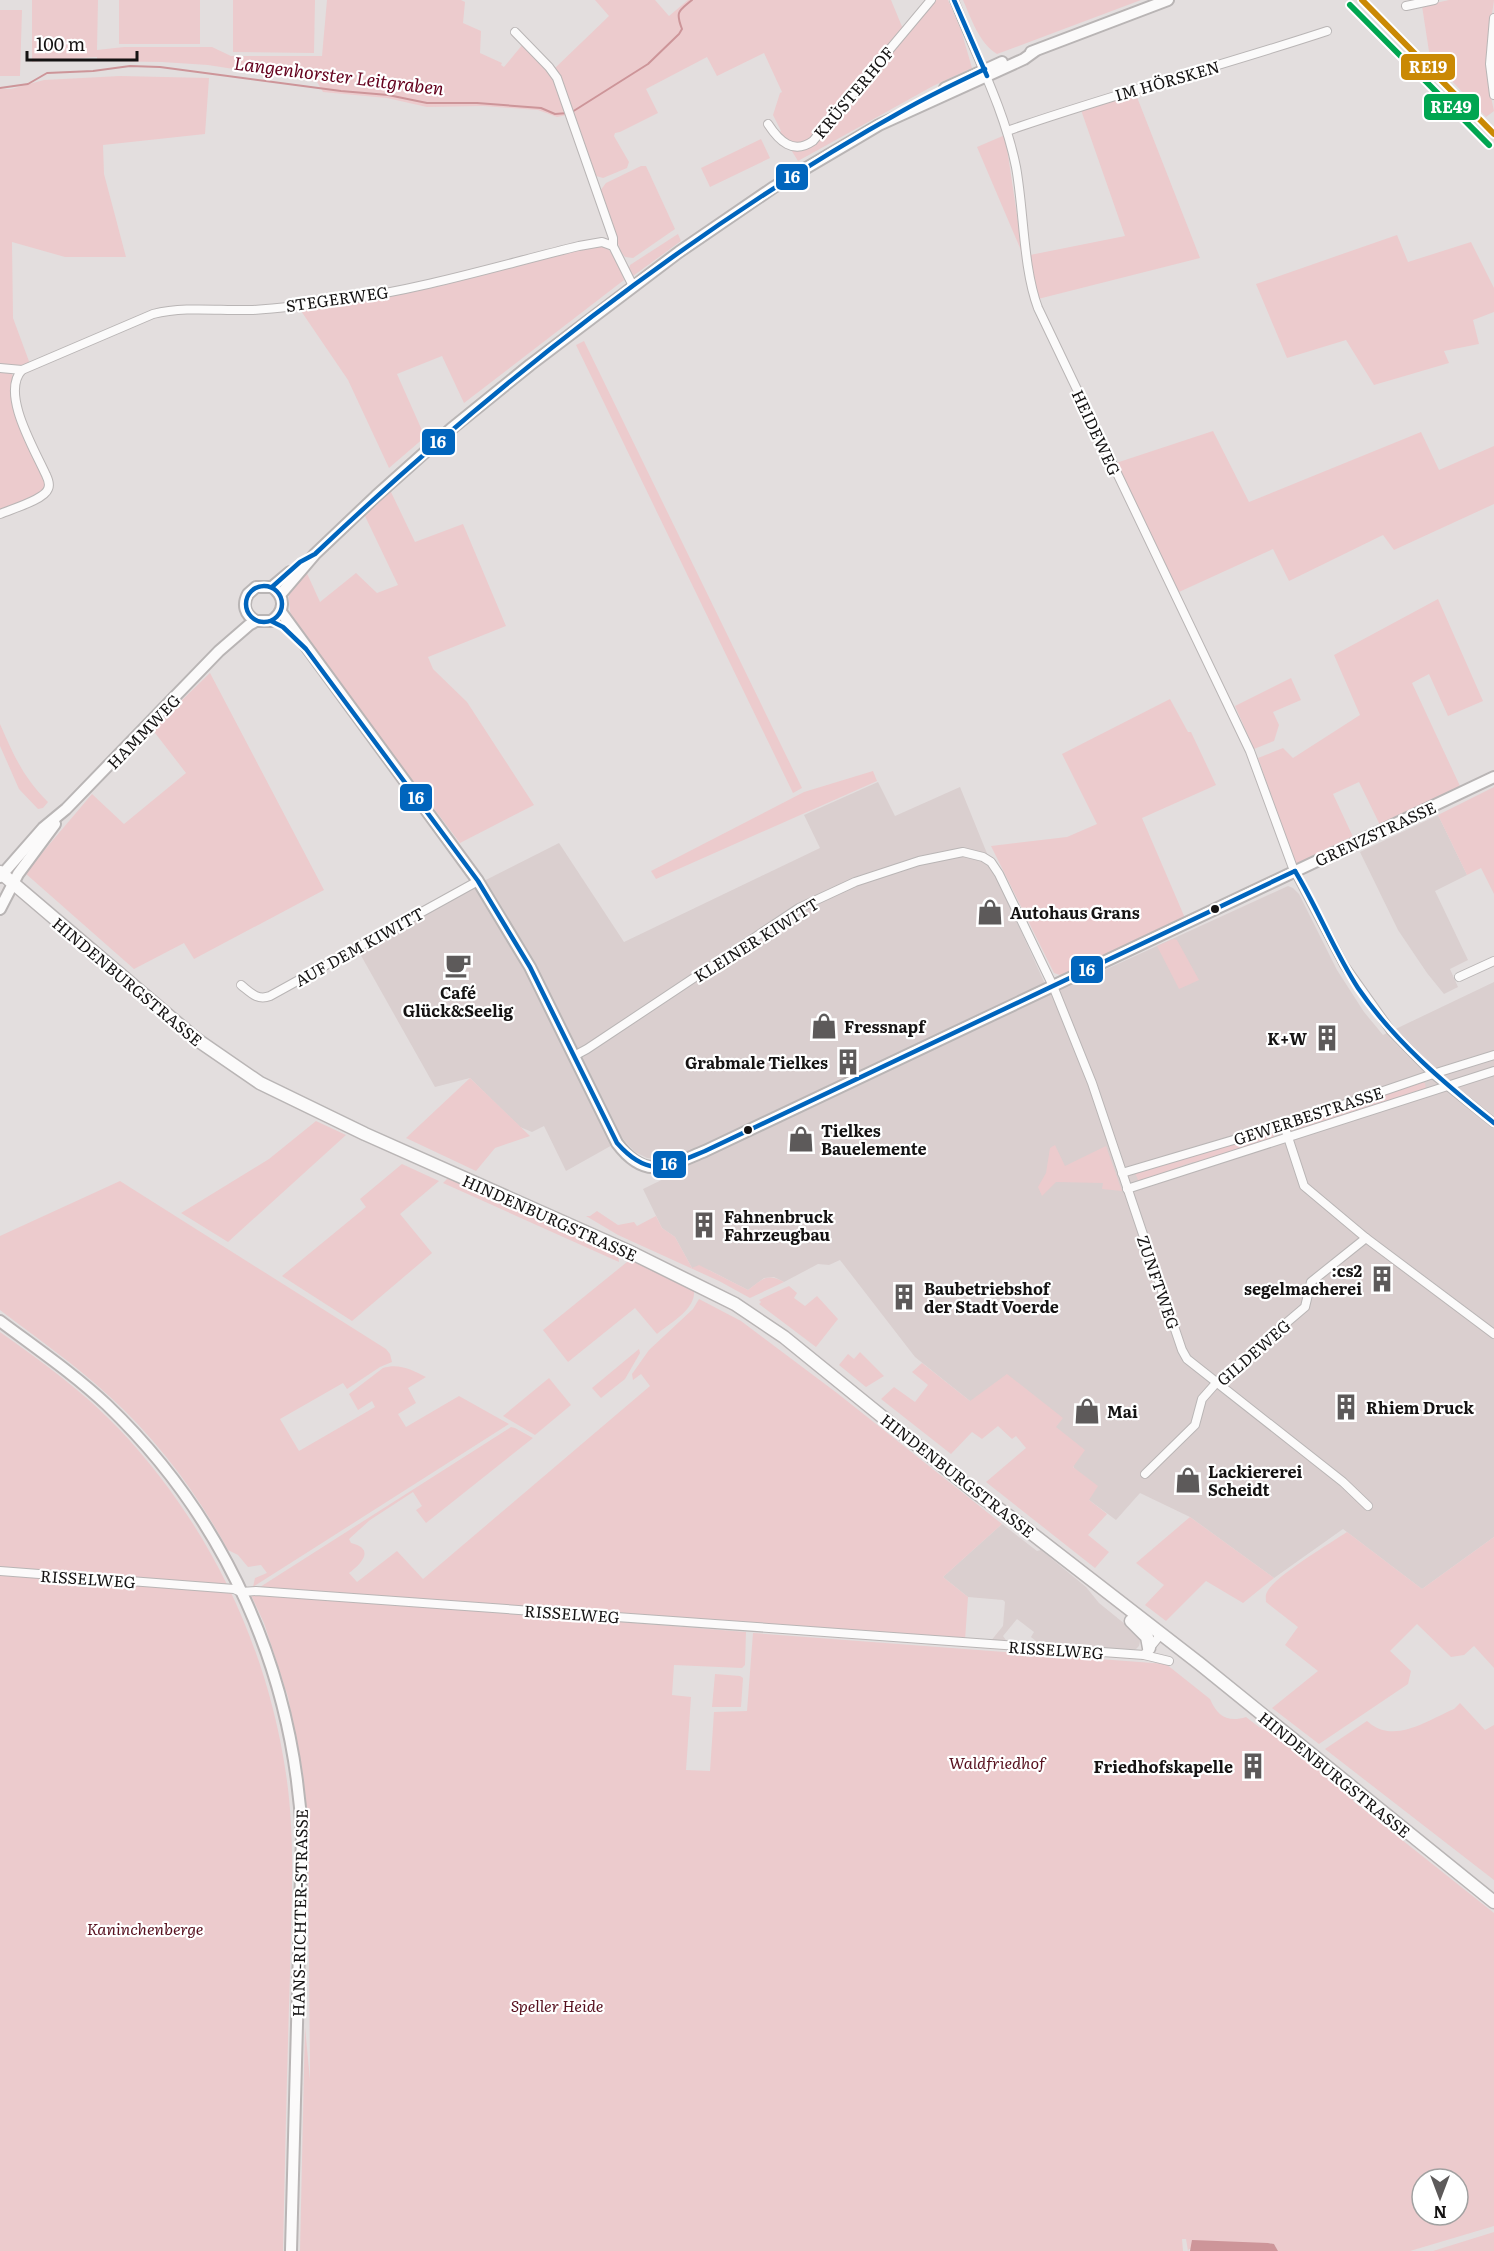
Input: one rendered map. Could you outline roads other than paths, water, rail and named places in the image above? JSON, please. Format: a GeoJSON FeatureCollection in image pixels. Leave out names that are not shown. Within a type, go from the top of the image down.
{"type":"FeatureCollection","features":[{"type":"Feature","properties":{"kind":"main road","name":"HAMMWEG"},"geometry":{"type":"LineString","coordinates":[[2,903],[7,879],[43,828],[65,810],[252,618],[244,604],[248,594],[256,587],[276,591],[288,584],[315,554],[376,496],[451,429],[530,364],[633,286],[774,187],[879,125],[986,73],[1012,57],[1035,51],[1168,0]]}},
{"type":"Feature","properties":{"kind":"main road"},"geometry":{"type":"LineString","coordinates":[[252,618],[271,621],[281,612],[282,601],[276,591]]}},
{"type":"Feature","properties":{"kind":"main road","name":"GRENZSTRASSE"},"geometry":{"type":"LineString","coordinates":[[281,612],[478,881],[530,967],[617,1143],[633,1160],[654,1169],[668,1166],[705,1151],[1494,777]]}},
{"type":"Feature","properties":{"kind":"main road","name":"GRENZSTRASSE"},"geometry":{"type":"LineString","coordinates":[[271,621],[283,627],[306,649]]}},
{"type":"Feature","properties":{"kind":"main road","name":"HAMMWEG"},"geometry":{"type":"LineString","coordinates":[[7,879],[18,874],[65,810]]}},
{"type":"Feature","properties":{"kind":"main road","name":"HINDENBURGSTRASSE"},"geometry":{"type":"LineString","coordinates":[[7,879],[195,1039],[260,1083],[366,1134],[628,1251],[735,1304],[784,1336],[975,1492],[1161,1634],[1494,1902]]}},
{"type":"Feature","properties":{"kind":"main road","name":"HANS-RICHTER-STRASSE"},"geometry":{"type":"LineString","coordinates":[[0,1321],[84,1385],[143,1442],[183,1492],[227,1561],[262,1637],[283,1705],[294,1758],[301,1813],[291,2251]]}},
{"type":"Feature","properties":{"kind":"main road","name":"HINDENBURGSTRASSE"},"geometry":{"type":"LineString","coordinates":[[1090,1580],[1102,1596],[1142,1629],[1147,1637],[1147,1652]]}},
{"type":"Feature","properties":{"kind":"street","name":"KRÜSTERHOF"},"geometry":{"type":"LineString","coordinates":[[768,124],[776,136],[787,145],[800,147],[813,141],[931,0]]}},
{"type":"Feature","properties":{"kind":"street","name":"HEIDEWEG"},"geometry":{"type":"LineString","coordinates":[[954,0],[986,73],[1007,131],[1016,168],[1032,288],[1038,308],[1250,751],[1294,871],[1352,978],[1390,1031],[1446,1086],[1494,1123]]}},
{"type":"Feature","properties":{"kind":"street"},"geometry":{"type":"LineString","coordinates":[[1406,6],[1434,0]]}},
{"type":"Feature","properties":{"kind":"street"},"geometry":{"type":"LineString","coordinates":[[1494,18],[1490,64],[1494,95]]}},
{"type":"Feature","properties":{"kind":"street","name":"IM HÖRSKEN"},"geometry":{"type":"LineString","coordinates":[[1007,131],[1327,31]]}},
{"type":"Feature","properties":{"kind":"street"},"geometry":{"type":"LineString","coordinates":[[515,32],[549,67],[556,78],[614,238],[613,246],[633,286]]}},
{"type":"Feature","properties":{"kind":"street","name":"STEGERWEG"},"geometry":{"type":"LineString","coordinates":[[0,368],[22,370],[153,314],[169,310],[253,309],[345,300],[431,283],[579,246],[602,242],[613,246]]}},
{"type":"Feature","properties":{"kind":"street"},"geometry":{"type":"LineString","coordinates":[[0,514],[41,496],[48,487],[46,475],[16,407],[14,387],[17,375],[22,370]]}},
{"type":"Feature","properties":{"kind":"street","name":"KLEINER KIWITT"},"geometry":{"type":"LineString","coordinates":[[574,1056],[799,908],[884,871],[944,854],[974,853],[991,862],[1053,986]]}},
{"type":"Feature","properties":{"kind":"street","name":"AUF DEM KIWITT"},"geometry":{"type":"LineString","coordinates":[[241,985],[262,999],[270,996],[478,881]]}},
{"type":"Feature","properties":{"kind":"street"},"geometry":{"type":"LineString","coordinates":[[1459,977],[1494,961]]}},
{"type":"Feature","properties":{"kind":"street","name":"ZUNFTWEG"},"geometry":{"type":"LineString","coordinates":[[1053,986],[1092,1083],[1187,1359],[1344,1482],[1368,1506]]}},
{"type":"Feature","properties":{"kind":"street","name":"GEWERBESTRASSE"},"geometry":{"type":"LineString","coordinates":[[1122,1173],[1284,1125],[1494,1055]]}},
{"type":"Feature","properties":{"kind":"street","name":"GEWERBESTRASSE"},"geometry":{"type":"LineString","coordinates":[[1127,1189],[1494,1071]]}},
{"type":"Feature","properties":{"kind":"street"},"geometry":{"type":"LineString","coordinates":[[1284,1125],[1304,1186],[1366,1238],[1494,1334]]}},
{"type":"Feature","properties":{"kind":"street","name":"GILDEWEG"},"geometry":{"type":"LineString","coordinates":[[1144,1473],[1195,1425],[1202,1398],[1217,1382],[1305,1307],[1311,1281],[1366,1238]]}},
{"type":"Feature","properties":{"kind":"street","name":"RISSELWEG"},"geometry":{"type":"LineString","coordinates":[[0,1571],[234,1589],[241,1592],[256,1590],[1147,1652],[1169,1661]]}},
{"type":"Feature","properties":{"kind":"street"},"geometry":{"type":"LineString","coordinates":[[1147,1652],[1161,1634]]}},
{"type":"Feature","properties":{"kind":"waterway","name":"Langenhorster Leitgraben"},"geometry":{"type":"LineString","coordinates":[[572,112],[648,64],[679,34],[682,29],[680,12],[692,0]]}},
{"type":"Feature","properties":{"kind":"waterway","name":"Langenhorster Leitgraben"},"geometry":{"type":"LineString","coordinates":[[0,88],[28,84],[47,73],[93,71],[130,66],[160,67],[388,95],[427,103],[477,103],[541,108],[555,114],[568,113]]}},
{"type":"Feature","properties":{"kind":"place","name":"Autohaus Grans"},"geometry":{"type":"Point","coordinates":[990,912]}},
{"type":"Feature","properties":{"kind":"place","name":"Café Glück&Seelig"},"geometry":{"type":"Point","coordinates":[458,965]}},
{"type":"Feature","properties":{"kind":"place","name":"Fressnapf"},"geometry":{"type":"Point","coordinates":[824,1026]}},
{"type":"Feature","properties":{"kind":"place","name":"K+W"},"geometry":{"type":"Point","coordinates":[1327,1038]}},
{"type":"Feature","properties":{"kind":"place","name":"Grabmale Tielkes"},"geometry":{"type":"Point","coordinates":[848,1062]}},
{"type":"Feature","properties":{"kind":"place","name":"Tielkes Bauelemente"},"geometry":{"type":"Point","coordinates":[801,1139]}},
{"type":"Feature","properties":{"kind":"place","name":"Fahnenbruck Fahrzeugbau"},"geometry":{"type":"Point","coordinates":[704,1225]}},
{"type":"Feature","properties":{"kind":"place","name":":cs2 segelmacherei"},"geometry":{"type":"Point","coordinates":[1382,1279]}},
{"type":"Feature","properties":{"kind":"place","name":"Baubetriebshof der Stadt Voerde"},"geometry":{"type":"Point","coordinates":[904,1297]}},
{"type":"Feature","properties":{"kind":"place","name":"Rhiem Druck"},"geometry":{"type":"Point","coordinates":[1346,1407]}},
{"type":"Feature","properties":{"kind":"place","name":"Mai"},"geometry":{"type":"Point","coordinates":[1087,1411]}},
{"type":"Feature","properties":{"kind":"place","name":"Lackiererei Scheidt"},"geometry":{"type":"Point","coordinates":[1188,1480]}},
{"type":"Feature","properties":{"kind":"place","name":"Friedhofskapelle"},"geometry":{"type":"Point","coordinates":[1253,1766]}},
{"type":"Feature","properties":{"kind":"park label","name":"Waldfriedhof"},"geometry":{"type":"Point","coordinates":[997,1762]}},
{"type":"Feature","properties":{"kind":"park label","name":"Kaninchenberge"},"geometry":{"type":"Point","coordinates":[145,1928]}},
{"type":"Feature","properties":{"kind":"park label","name":"Speller Heide"},"geometry":{"type":"Point","coordinates":[557,2005]}}]}
